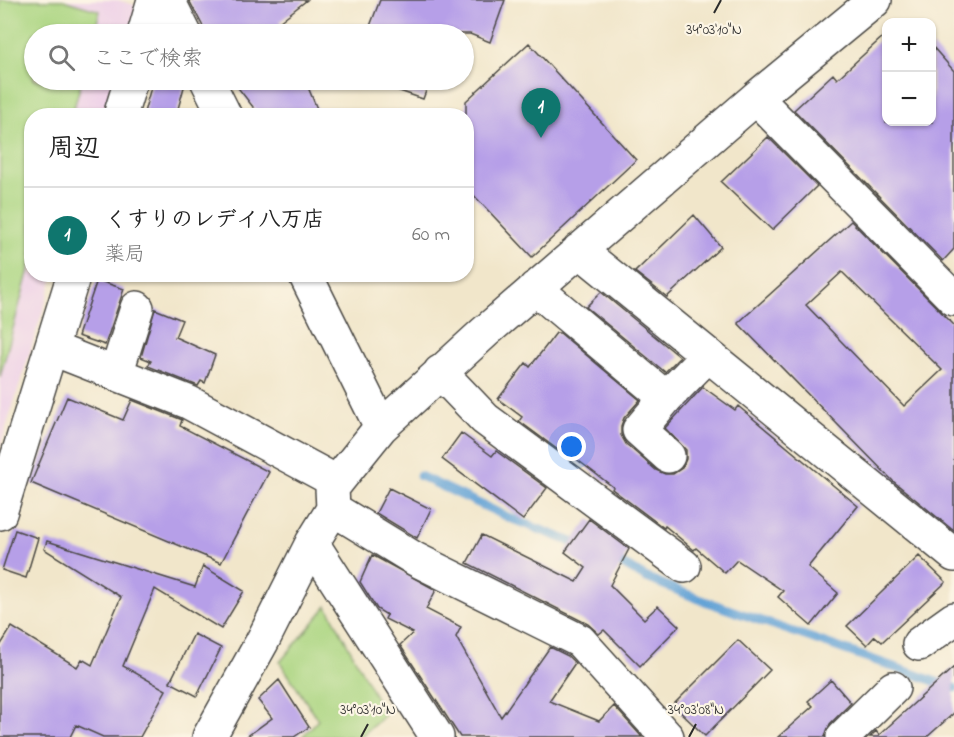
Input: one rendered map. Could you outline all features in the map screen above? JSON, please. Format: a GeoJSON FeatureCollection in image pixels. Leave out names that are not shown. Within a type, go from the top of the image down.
{"type":"FeatureCollection","features":[{"type":"Feature","properties":{"kind":"street"},"geometry":{"type":"LineString","coordinates":[[147,24],[154,0]]}},
{"type":"Feature","properties":{"kind":"street"},"geometry":{"type":"LineString","coordinates":[[168,0],[180,24]]}},
{"type":"Feature","properties":{"kind":"street"},"geometry":{"type":"LineString","coordinates":[[209,737],[262,642],[335,495],[381,427],[535,288],[756,98],[875,0]]}},
{"type":"Feature","properties":{"kind":"street"},"geometry":{"type":"LineString","coordinates":[[122,108],[128,90]]}},
{"type":"Feature","properties":{"kind":"street"},"geometry":{"type":"LineString","coordinates":[[212,90],[221,108]]}},
{"type":"Feature","properties":{"kind":"street"},"geometry":{"type":"LineString","coordinates":[[756,98],[954,298]]}},
{"type":"Feature","properties":{"kind":"street"},"geometry":{"type":"LineString","coordinates":[[579,250],[954,555]]}},
{"type":"Feature","properties":{"kind":"street"},"geometry":{"type":"LineString","coordinates":[[0,513],[72,282]]}},
{"type":"Feature","properties":{"kind":"street"},"geometry":{"type":"LineString","coordinates":[[309,282],[381,427]]}},
{"type":"Feature","properties":{"kind":"street"},"geometry":{"type":"LineString","coordinates":[[535,288],[666,398]]}},
{"type":"Feature","properties":{"kind":"street"},"geometry":{"type":"LineString","coordinates":[[116,374],[137,308]]}},
{"type":"Feature","properties":{"kind":"street"},"geometry":{"type":"LineString","coordinates":[[52,349],[188,402],[335,495],[415,558],[580,641],[667,737]]}},
{"type":"Feature","properties":{"kind":"street"},"geometry":{"type":"LineString","coordinates":[[668,456],[639,430],[708,355]]}},
{"type":"Feature","properties":{"kind":"street"},"geometry":{"type":"LineString","coordinates":[[440,372],[485,419],[684,566]]}},
{"type":"Feature","properties":{"kind":"street"},"geometry":{"type":"LineString","coordinates":[[312,543],[437,737]]}},
{"type":"Feature","properties":{"kind":"street"},"geometry":{"type":"LineString","coordinates":[[919,644],[954,619]]}},
{"type":"Feature","properties":{"kind":"street"},"geometry":{"type":"LineString","coordinates":[[843,737],[893,688]]}},
{"type":"Feature","properties":{"kind":"shaded area"},"geometry":{"type":"Polygon","coordinates":[[[0,0],[118,0],[138,6],[132,24],[24,24],[24,90],[112,90],[106,108],[24,108],[24,282],[52,282],[0,447],[0,0]]]}},
{"type":"Feature","properties":{"kind":"green space"},"geometry":{"type":"Polygon","coordinates":[[[0,0],[63,0],[100,11],[97,24],[24,24],[24,90],[79,90],[74,108],[24,108],[26,282],[0,377],[0,0]]]}},
{"type":"Feature","properties":{"kind":"green space"},"geometry":{"type":"Polygon","coordinates":[[[327,606],[385,715],[360,737],[302,737],[318,720],[280,662],[327,606]]]}},
{"type":"Feature","properties":{"kind":"building"},"geometry":{"type":"Polygon","coordinates":[[[189,0],[307,0],[279,22],[281,24],[202,24],[189,0]]]}},
{"type":"Feature","properties":{"kind":"building"},"geometry":{"type":"Polygon","coordinates":[[[380,0],[505,0],[490,42],[474,36],[474,24],[371,24],[380,0]]]}},
{"type":"Feature","properties":{"kind":"building"},"geometry":{"type":"Polygon","coordinates":[[[882,38],[882,126],[936,126],[936,51],[954,71],[954,249],[943,261],[794,110],[833,74],[837,79],[882,38]]]}},
{"type":"Feature","properties":{"kind":"building"},"geometry":{"type":"Polygon","coordinates":[[[529,43],[636,160],[532,257],[474,195],[474,108],[466,108],[466,101],[529,43]]]}},
{"type":"Feature","properties":{"kind":"building"},"geometry":{"type":"Polygon","coordinates":[[[150,90],[183,90],[178,108],[145,108],[150,90]]]}},
{"type":"Feature","properties":{"kind":"building"},"geometry":{"type":"Polygon","coordinates":[[[240,90],[309,90],[317,108],[254,108],[240,90]]]}},
{"type":"Feature","properties":{"kind":"building"},"geometry":{"type":"Polygon","coordinates":[[[397,90],[426,90],[423,99],[397,90]]]}},
{"type":"Feature","properties":{"kind":"building"},"geometry":{"type":"Polygon","coordinates":[[[768,137],[817,186],[772,230],[721,182],[768,137]]]}},
{"type":"Feature","properties":{"kind":"building"},"geometry":{"type":"Polygon","coordinates":[[[694,215],[721,247],[667,297],[635,272],[694,215]]]}},
{"type":"Feature","properties":{"kind":"building"},"geometry":{"type":"Polygon","coordinates":[[[851,221],[954,325],[954,531],[893,481],[738,323],[851,221]],[[842,272],[806,305],[904,406],[942,370],[842,272]]]}},
{"type":"Feature","properties":{"kind":"building"},"geometry":{"type":"Polygon","coordinates":[[[96,282],[124,289],[105,345],[78,336],[96,282]]]}},
{"type":"Feature","properties":{"kind":"building"},"geometry":{"type":"Polygon","coordinates":[[[601,292],[680,357],[665,372],[586,307],[601,292]]]}},
{"type":"Feature","properties":{"kind":"building"},"geometry":{"type":"Polygon","coordinates":[[[155,309],[182,320],[175,337],[215,355],[205,383],[201,381],[198,386],[148,366],[151,361],[141,357],[155,309]]]}},
{"type":"Feature","properties":{"kind":"building"},"geometry":{"type":"Polygon","coordinates":[[[556,333],[560,333],[640,400],[624,418],[621,435],[626,444],[656,470],[665,474],[673,474],[682,468],[686,459],[686,450],[665,428],[703,387],[735,410],[738,406],[858,506],[808,567],[838,593],[811,626],[778,597],[783,591],[737,560],[725,573],[696,548],[694,550],[665,526],[664,528],[571,455],[569,458],[519,421],[522,417],[498,399],[526,363],[530,367],[556,333]]]}},
{"type":"Feature","properties":{"kind":"building"},"geometry":{"type":"Polygon","coordinates":[[[67,397],[123,420],[132,400],[182,420],[180,426],[269,472],[221,563],[31,483],[67,397]]]}},
{"type":"Feature","properties":{"kind":"building"},"geometry":{"type":"Polygon","coordinates":[[[461,433],[492,456],[496,451],[547,488],[523,520],[442,459],[461,433]]]}},
{"type":"Feature","properties":{"kind":"building"},"geometry":{"type":"Polygon","coordinates":[[[389,488],[431,509],[417,538],[376,513],[389,488]]]}},
{"type":"Feature","properties":{"kind":"building"},"geometry":{"type":"Polygon","coordinates":[[[589,519],[629,549],[610,585],[644,619],[658,606],[679,626],[640,666],[604,630],[599,634],[588,624],[467,563],[482,535],[577,582],[586,568],[565,552],[589,519]]]}},
{"type":"Feature","properties":{"kind":"building"},"geometry":{"type":"Polygon","coordinates":[[[15,530],[38,538],[26,578],[2,570],[15,530]]]}},
{"type":"Feature","properties":{"kind":"building"},"geometry":{"type":"Polygon","coordinates":[[[47,541],[195,587],[203,566],[244,591],[221,629],[155,589],[123,666],[166,690],[140,737],[103,737],[76,725],[70,737],[0,737],[0,646],[12,627],[77,667],[82,659],[92,665],[121,597],[44,549],[47,541]]]}},
{"type":"Feature","properties":{"kind":"building"},"geometry":{"type":"Polygon","coordinates":[[[372,555],[436,590],[426,609],[461,627],[456,637],[501,717],[550,647],[568,656],[575,663],[549,701],[599,721],[614,706],[642,737],[460,737],[400,645],[413,633],[385,619],[387,615],[377,609],[360,582],[372,555]]]}},
{"type":"Feature","properties":{"kind":"building"},"geometry":{"type":"Polygon","coordinates":[[[919,556],[946,582],[882,642],[875,636],[867,645],[847,626],[919,556]]]}},
{"type":"Feature","properties":{"kind":"building"},"geometry":{"type":"Polygon","coordinates":[[[194,634],[221,648],[197,696],[170,682],[194,634]]]}},
{"type":"Feature","properties":{"kind":"building"},"geometry":{"type":"Polygon","coordinates":[[[738,640],[770,670],[705,736],[673,705],[738,640]]]}},
{"type":"Feature","properties":{"kind":"building"},"geometry":{"type":"Polygon","coordinates":[[[954,667],[954,713],[927,737],[870,737],[876,731],[879,735],[954,667]]]}},
{"type":"Feature","properties":{"kind":"building"},"geometry":{"type":"Polygon","coordinates":[[[279,680],[309,727],[294,737],[246,737],[272,718],[258,700],[279,680]]]}},
{"type":"Feature","properties":{"kind":"building"},"geometry":{"type":"Polygon","coordinates":[[[831,680],[851,703],[830,724],[825,737],[778,737],[813,706],[808,701],[831,680]]]}},
{"type":"Feature","properties":{"kind":"waterway"},"geometry":{"type":"LineString","coordinates":[[420,476],[510,518],[582,546]]}},
{"type":"Feature","properties":{"kind":"waterway"},"geometry":{"type":"LineString","coordinates":[[612,558],[647,578],[699,599],[954,688]]}},
{"type":"Feature","properties":{"kind":"place","name":"くすりのレデイ八万店"},"geometry":{"type":"Point","coordinates":[541,138]}}]}
